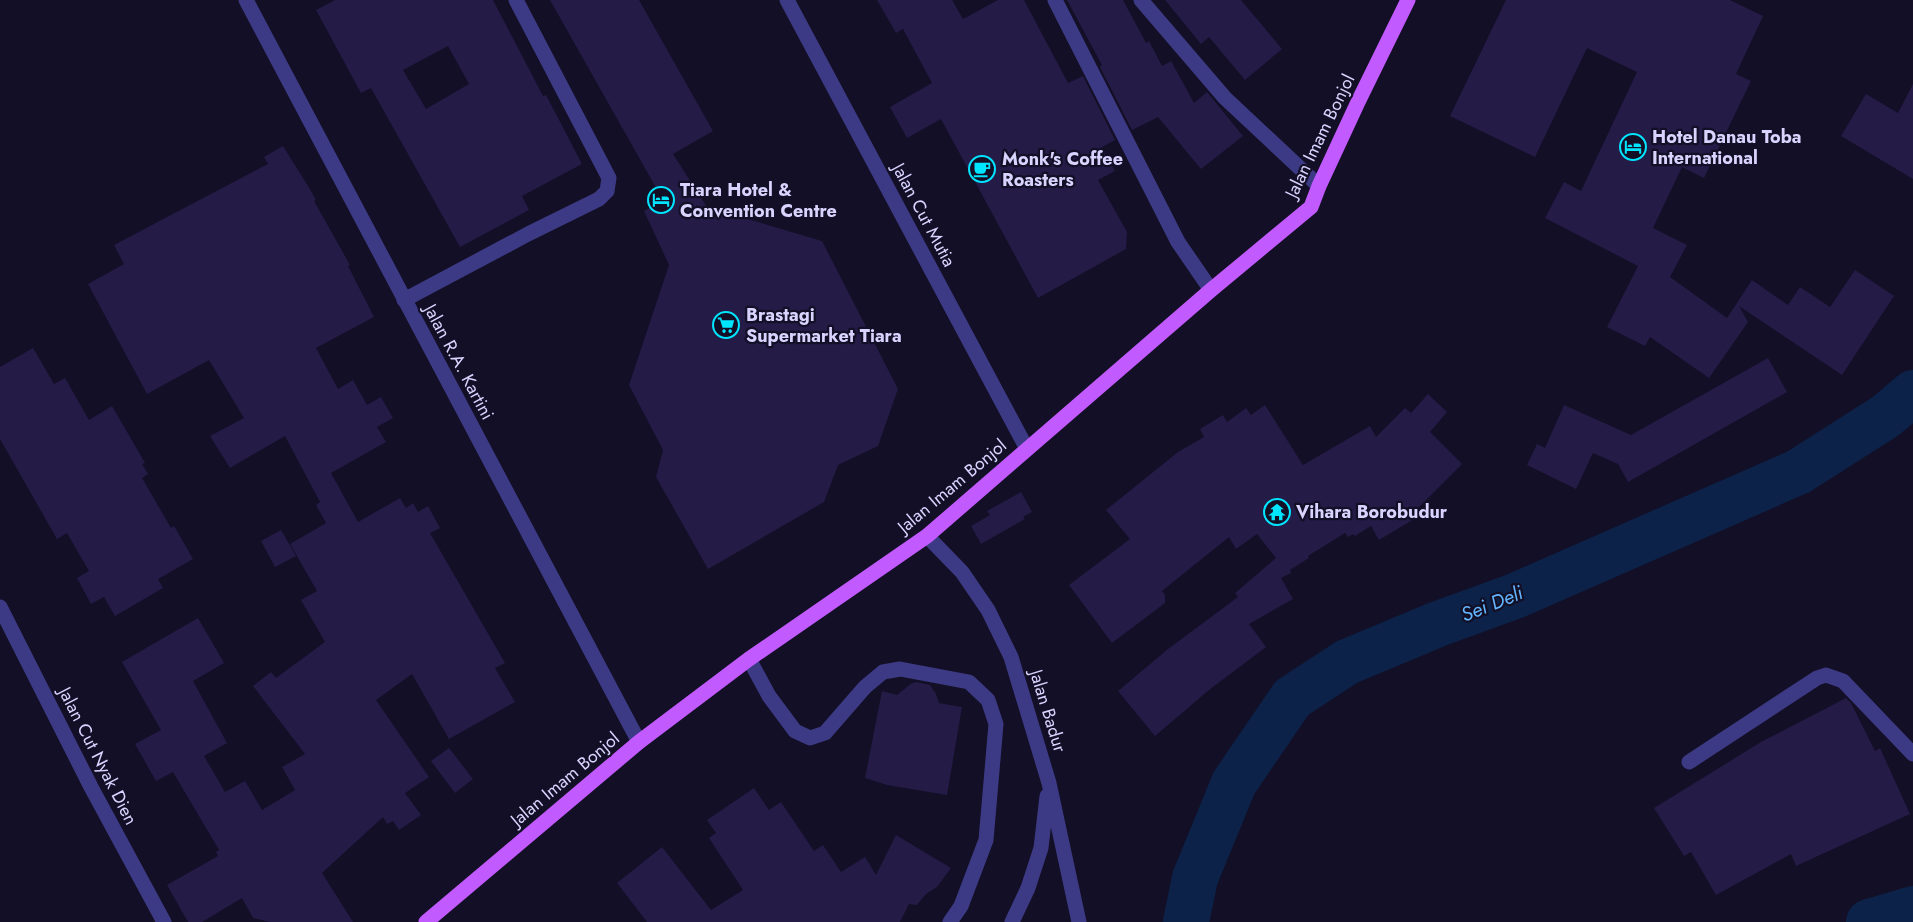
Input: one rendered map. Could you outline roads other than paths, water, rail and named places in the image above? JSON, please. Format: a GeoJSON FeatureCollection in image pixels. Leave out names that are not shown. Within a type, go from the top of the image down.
{"type":"FeatureCollection","features":[{"type":"Feature","properties":{"kind":"main road","name":"Jalan Imam Bonjol"},"geometry":{"type":"LineString","coordinates":[[426,922],[639,742],[749,659],[927,536],[1211,290],[1311,207],[1408,0]]}},
{"type":"Feature","properties":{"kind":"street","name":"Jalan R.A. Kartini"},"geometry":{"type":"LineString","coordinates":[[246,0],[639,742]]}},
{"type":"Feature","properties":{"kind":"street"},"geometry":{"type":"LineString","coordinates":[[404,300],[599,199],[607,192],[609,178],[516,0]]}},
{"type":"Feature","properties":{"kind":"street","name":"Jalan Cut Mutia"},"geometry":{"type":"LineString","coordinates":[[787,0],[1027,448]]}},
{"type":"Feature","properties":{"kind":"street"},"geometry":{"type":"LineString","coordinates":[[1055,0],[1178,242],[1211,290]]}},
{"type":"Feature","properties":{"kind":"street"},"geometry":{"type":"LineString","coordinates":[[1141,0],[1225,98],[1319,186]]}},
{"type":"Feature","properties":{"kind":"street","name":"Jalan Badur"},"geometry":{"type":"LineString","coordinates":[[927,536],[962,572],[988,610],[1011,657],[1049,783],[1079,922]]}},
{"type":"Feature","properties":{"kind":"street","name":"Jalan Cut Nyak Dien"},"geometry":{"type":"LineString","coordinates":[[0,607],[164,922]]}},
{"type":"Feature","properties":{"kind":"street"},"geometry":{"type":"LineString","coordinates":[[749,659],[769,696],[795,731],[810,738],[825,733],[865,687],[883,672],[900,669],[969,682],[988,700],[996,724],[986,840],[961,906],[950,922]]}},
{"type":"Feature","properties":{"kind":"street"},"geometry":{"type":"LineString","coordinates":[[1689,762],[1817,678],[1826,675],[1843,681],[1913,754]]}},
{"type":"Feature","properties":{"kind":"street"},"geometry":{"type":"LineString","coordinates":[[1012,922],[1028,888],[1041,848],[1049,783]]}},
{"type":"Feature","properties":{"kind":"waterway","name":"Sei Deli"},"geometry":{"type":"LineString","coordinates":[[1186,922],[1195,878],[1234,783],[1292,698],[1347,662],[1438,624],[1515,596],[1798,472],[1886,416],[1913,393]]}},
{"type":"Feature","properties":{"kind":"waterway","name":"Sei Deli"},"geometry":{"type":"LineString","coordinates":[[1869,922],[1913,909]]}},
{"type":"Feature","properties":{"kind":"place","name":"Hotel Danau Toba International"},"geometry":{"type":"Point","coordinates":[1633,147]}},
{"type":"Feature","properties":{"kind":"place","name":"Monk's Coffee Roasters"},"geometry":{"type":"Point","coordinates":[982,169]}},
{"type":"Feature","properties":{"kind":"place","name":"Tiara Hotel & Convention Centre"},"geometry":{"type":"Point","coordinates":[661,200]}},
{"type":"Feature","properties":{"kind":"place","name":"Brastagi Supermarket Tiara"},"geometry":{"type":"Point","coordinates":[726,325]}},
{"type":"Feature","properties":{"kind":"place","name":"Vihara Borobudur"},"geometry":{"type":"Point","coordinates":[1277,512]}}]}
